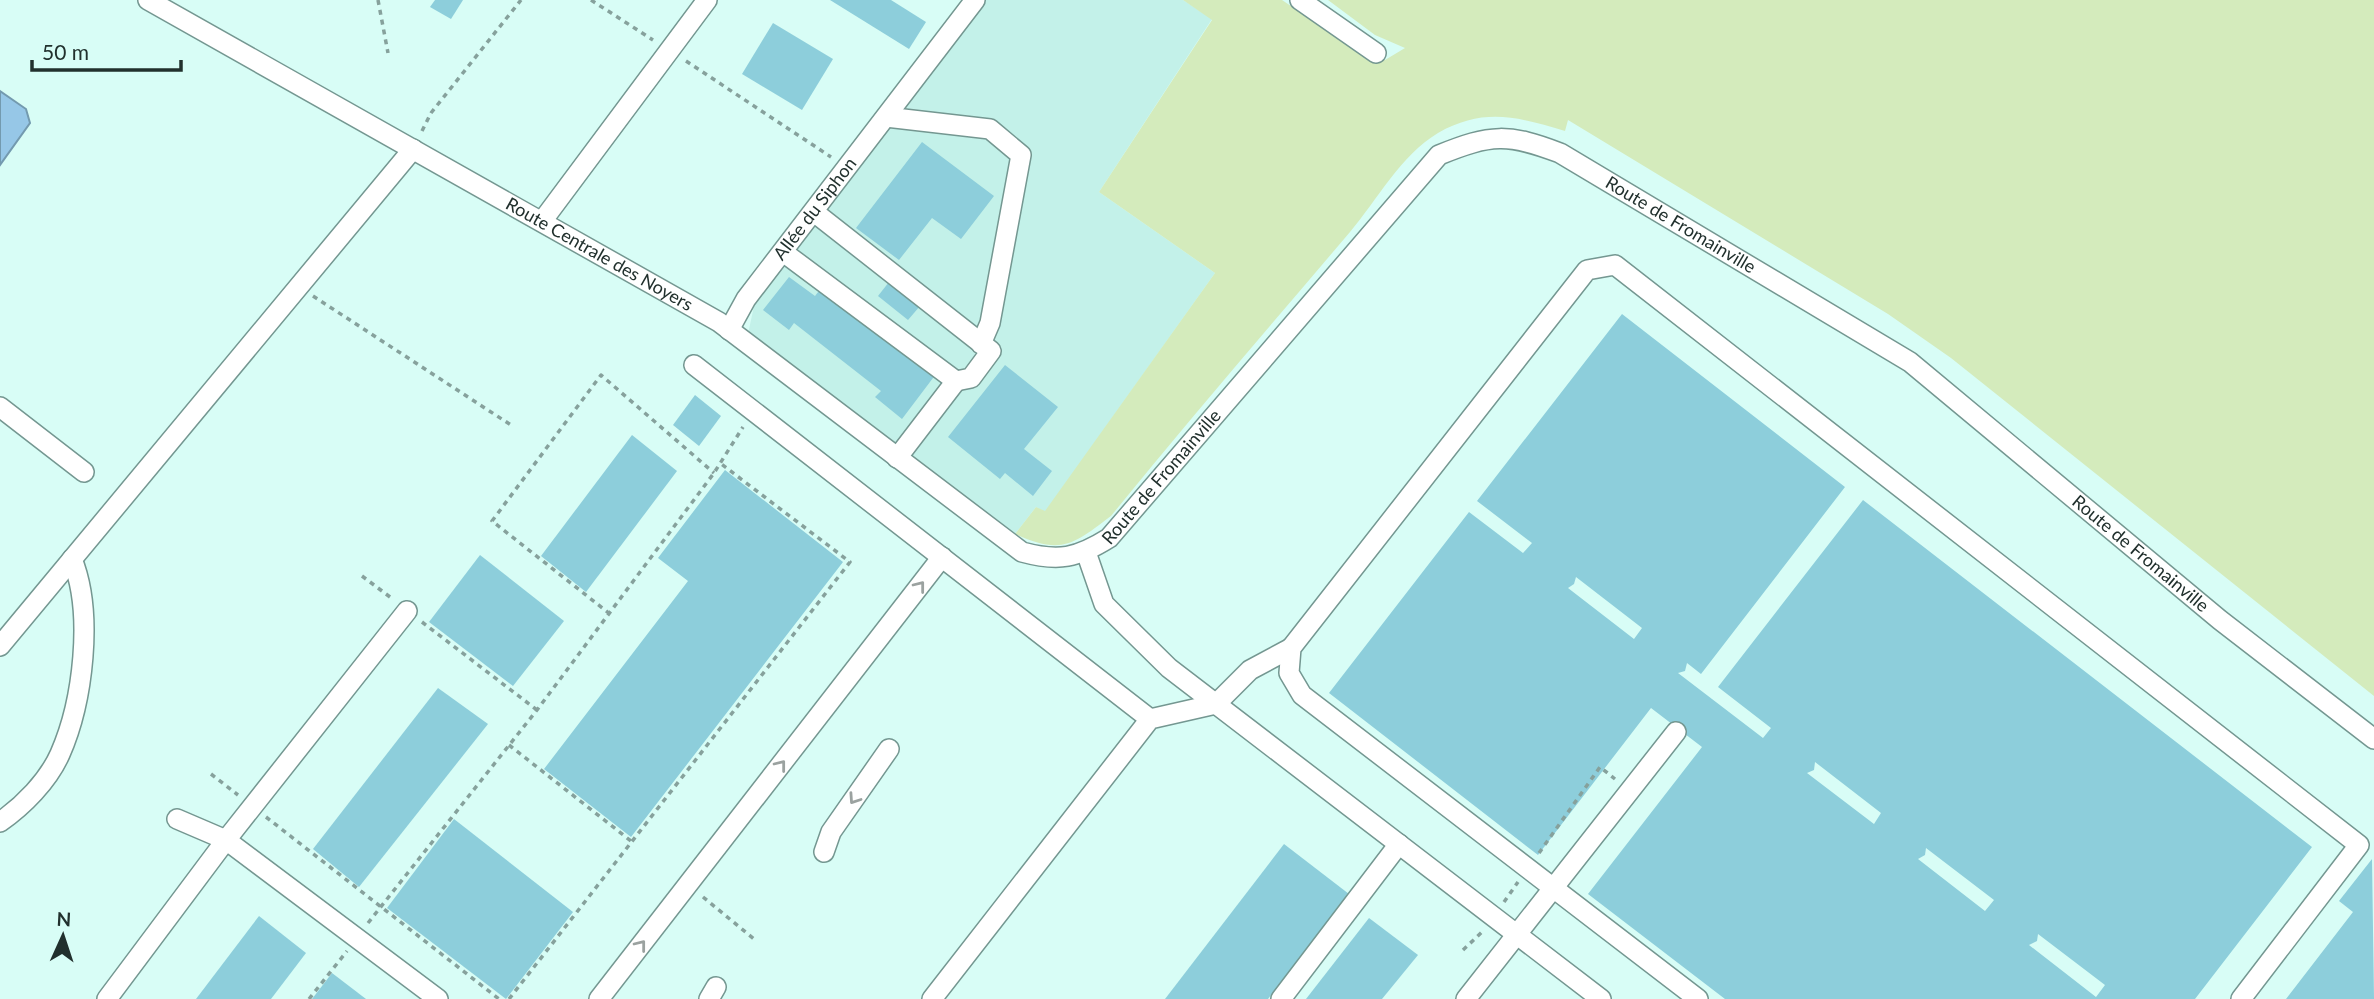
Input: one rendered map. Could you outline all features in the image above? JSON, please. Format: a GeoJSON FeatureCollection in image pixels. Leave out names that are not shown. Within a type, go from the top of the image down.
{"type":"FeatureCollection","features":[{"type":"Feature","properties":{"kind":"street","name":"Route Centrale des Noyers"},"geometry":{"type":"LineString","coordinates":[[148,0],[543,220],[729,330],[1022,552]]}},
{"type":"Feature","properties":{"kind":"street"},"geometry":{"type":"LineString","coordinates":[[543,220],[707,0]]}},
{"type":"Feature","properties":{"kind":"street","name":"Allée du Siphon"},"geometry":{"type":"LineString","coordinates":[[729,330],[746,299],[975,0]]}},
{"type":"Feature","properties":{"kind":"street"},"geometry":{"type":"LineString","coordinates":[[1300,0],[1376,53]]}},
{"type":"Feature","properties":{"kind":"street"},"geometry":{"type":"LineString","coordinates":[[886,117],[990,129],[1021,155],[990,323],[981,344]]}},
{"type":"Feature","properties":{"kind":"street","name":"Route de Fromainville"},"geometry":{"type":"LineString","coordinates":[[1022,552],[1048,559],[1086,552],[1109,538],[1439,155],[1479,139],[1522,138],[1560,153],[1910,362],[2220,621],[2374,739]]}},
{"type":"Feature","properties":{"kind":"street"},"geometry":{"type":"LineString","coordinates":[[0,646],[413,149]]}},
{"type":"Feature","properties":{"kind":"street"},"geometry":{"type":"LineString","coordinates":[[814,212],[991,351],[971,378],[956,381],[897,458]]}},
{"type":"Feature","properties":{"kind":"street"},"geometry":{"type":"LineString","coordinates":[[783,252],[956,381]]}},
{"type":"Feature","properties":{"kind":"street"},"geometry":{"type":"LineString","coordinates":[[932,999],[1150,719],[1216,704],[1250,670],[1291,648],[1587,270],[1615,265],[2359,845],[2241,999]]}},
{"type":"Feature","properties":{"kind":"street"},"geometry":{"type":"LineString","coordinates":[[694,365],[1150,719]]}},
{"type":"Feature","properties":{"kind":"street"},"geometry":{"type":"LineString","coordinates":[[0,407],[84,472]]}},
{"type":"Feature","properties":{"kind":"street"},"geometry":{"type":"LineString","coordinates":[[1086,552],[1104,604],[1168,668],[1601,999]]}},
{"type":"Feature","properties":{"kind":"street"},"geometry":{"type":"LineString","coordinates":[[599,999],[942,557]]}},
{"type":"Feature","properties":{"kind":"street"},"geometry":{"type":"LineString","coordinates":[[0,822],[23,806],[59,757],[72,719],[78,692],[84,618],[79,577],[72,559]]}},
{"type":"Feature","properties":{"kind":"street"},"geometry":{"type":"LineString","coordinates":[[107,999],[226,839],[254,808],[407,611]]}},
{"type":"Feature","properties":{"kind":"street"},"geometry":{"type":"LineString","coordinates":[[1291,648],[1289,674],[1302,695],[1698,999]]}},
{"type":"Feature","properties":{"kind":"street"},"geometry":{"type":"LineString","coordinates":[[1466,999],[1676,732]]}},
{"type":"Feature","properties":{"kind":"street"},"geometry":{"type":"LineString","coordinates":[[824,852],[831,832],[889,749]]}},
{"type":"Feature","properties":{"kind":"street"},"geometry":{"type":"LineString","coordinates":[[177,819],[226,839],[438,999]]}},
{"type":"Feature","properties":{"kind":"street"},"geometry":{"type":"LineString","coordinates":[[1281,999],[1399,844]]}},
{"type":"Feature","properties":{"kind":"path"},"geometry":{"type":"LineString","coordinates":[[378,0],[388,53]]}},
{"type":"Feature","properties":{"kind":"path"},"geometry":{"type":"LineString","coordinates":[[413,149],[431,113],[521,0]]}},
{"type":"Feature","properties":{"kind":"path"},"geometry":{"type":"LineString","coordinates":[[591,0],[839,162]]}},
{"type":"Feature","properties":{"kind":"path"},"geometry":{"type":"LineString","coordinates":[[299,286],[514,427]]}},
{"type":"Feature","properties":{"kind":"path"},"geometry":{"type":"LineString","coordinates":[[610,614],[492,521],[601,376],[714,472]]}},
{"type":"Feature","properties":{"kind":"path"},"geometry":{"type":"LineString","coordinates":[[309,999],[610,614],[714,472],[754,410]]}},
{"type":"Feature","properties":{"kind":"path"},"geometry":{"type":"LineString","coordinates":[[509,999],[850,562],[720,463]]}},
{"type":"Feature","properties":{"kind":"path"},"geometry":{"type":"LineString","coordinates":[[362,576],[537,710]]}},
{"type":"Feature","properties":{"kind":"path"},"geometry":{"type":"LineString","coordinates":[[509,745],[632,842]]}},
{"type":"Feature","properties":{"kind":"path"},"geometry":{"type":"LineString","coordinates":[[1536,858],[1600,767],[1631,791]]}},
{"type":"Feature","properties":{"kind":"path"},"geometry":{"type":"LineString","coordinates":[[211,774],[499,999]]}},
{"type":"Feature","properties":{"kind":"path"},"geometry":{"type":"LineString","coordinates":[[688,885],[754,939]]}},
{"type":"Feature","properties":{"kind":"shaded area"},"geometry":{"type":"Polygon","coordinates":[[[985,0],[1183,0],[1212,19],[1099,192],[1215,273],[1045,512],[1036,507],[1015,534],[748,334],[754,306],[742,295],[933,70],[985,0]]]}},
{"type":"Feature","properties":{"kind":"shaded area"},"geometry":{"type":"Polygon","coordinates":[[[0,91],[26,109],[30,123],[0,165],[0,91]]]}},
{"type":"Feature","properties":{"kind":"green space"},"geometry":{"type":"Polygon","coordinates":[[[1183,0],[1282,0],[1368,58],[1385,60],[1405,48],[1375,35],[1328,0],[2374,0],[2374,696],[1951,358],[1888,314],[1568,120],[1565,131],[1516,119],[1486,117],[1455,125],[1425,142],[1401,166],[1350,232],[1111,516],[1066,544],[1044,544],[1015,534],[1036,507],[1045,511],[1215,273],[1099,192],[1212,20],[1183,0]]]}},
{"type":"Feature","properties":{"kind":"building"},"geometry":{"type":"Polygon","coordinates":[[[435,0],[463,0],[451,19],[430,7],[435,0]]]}},
{"type":"Feature","properties":{"kind":"building"},"geometry":{"type":"Polygon","coordinates":[[[830,0],[891,0],[926,22],[909,49],[830,0]]]}},
{"type":"Feature","properties":{"kind":"building"},"geometry":{"type":"Polygon","coordinates":[[[773,23],[833,59],[802,110],[742,74],[773,23]]]}},
{"type":"Feature","properties":{"kind":"building"},"geometry":{"type":"Polygon","coordinates":[[[922,142],[994,196],[961,239],[932,218],[899,260],[856,228],[922,142]]]}},
{"type":"Feature","properties":{"kind":"building"},"geometry":{"type":"Polygon","coordinates":[[[789,277],[815,296],[822,287],[936,374],[902,419],[875,397],[881,391],[794,323],[789,330],[763,310],[789,277]]]}},
{"type":"Feature","properties":{"kind":"building"},"geometry":{"type":"Polygon","coordinates":[[[889,282],[920,306],[908,320],[878,296],[889,282]]]}},
{"type":"Feature","properties":{"kind":"building"},"geometry":{"type":"Polygon","coordinates":[[[1622,314],[1845,487],[1701,674],[1687,663],[1685,671],[1678,673],[1763,738],[1771,728],[1718,687],[1863,500],[2312,847],[2195,999],[1725,999],[1588,894],[1702,747],[1651,708],[1538,855],[1329,693],[1469,512],[1523,553],[1532,543],[1477,501],[1622,314]],[[1576,577],[1574,584],[1568,588],[1634,639],[1642,628],[1576,577]],[[1815,762],[1814,770],[1807,773],[1874,824],[1881,813],[1815,762]],[[1926,848],[1925,855],[1918,859],[1985,911],[1994,900],[1926,848]],[[2038,934],[2037,941],[2029,945],[2096,997],[2105,985],[2038,934]]]}},
{"type":"Feature","properties":{"kind":"building"},"geometry":{"type":"Polygon","coordinates":[[[1005,365],[1058,407],[1024,449],[1052,471],[1033,496],[1005,473],[1000,479],[948,437],[1005,365]]]}},
{"type":"Feature","properties":{"kind":"building"},"geometry":{"type":"Polygon","coordinates":[[[695,395],[721,416],[699,446],[673,425],[695,395]]]}},
{"type":"Feature","properties":{"kind":"building"},"geometry":{"type":"Polygon","coordinates":[[[632,435],[677,471],[586,592],[541,556],[632,435]]]}},
{"type":"Feature","properties":{"kind":"building"},"geometry":{"type":"Polygon","coordinates":[[[725,470],[843,562],[631,837],[544,769],[688,581],[658,558],[725,470]]]}},
{"type":"Feature","properties":{"kind":"building"},"geometry":{"type":"Polygon","coordinates":[[[480,555],[564,621],[513,686],[429,622],[480,555]]]}},
{"type":"Feature","properties":{"kind":"building"},"geometry":{"type":"Polygon","coordinates":[[[438,688],[488,724],[359,887],[313,849],[438,688]]]}},
{"type":"Feature","properties":{"kind":"building"},"geometry":{"type":"Polygon","coordinates":[[[454,819],[573,912],[506,999],[387,908],[454,819]]]}},
{"type":"Feature","properties":{"kind":"building"},"geometry":{"type":"Polygon","coordinates":[[[1284,844],[1349,894],[1268,999],[1165,999],[1284,844]]]}},
{"type":"Feature","properties":{"kind":"building"},"geometry":{"type":"Polygon","coordinates":[[[2372,859],[2374,999],[2286,999],[2353,912],[2339,901],[2372,859]]]}},
{"type":"Feature","properties":{"kind":"building"},"geometry":{"type":"Polygon","coordinates":[[[259,916],[306,953],[271,999],[196,999],[259,916]]]}},
{"type":"Feature","properties":{"kind":"building"},"geometry":{"type":"Polygon","coordinates":[[[1369,918],[1418,955],[1382,999],[1306,999],[1369,918]]]}},
{"type":"Feature","properties":{"kind":"building"},"geometry":{"type":"Polygon","coordinates":[[[332,973],[366,999],[312,999],[332,973]]]}}]}
